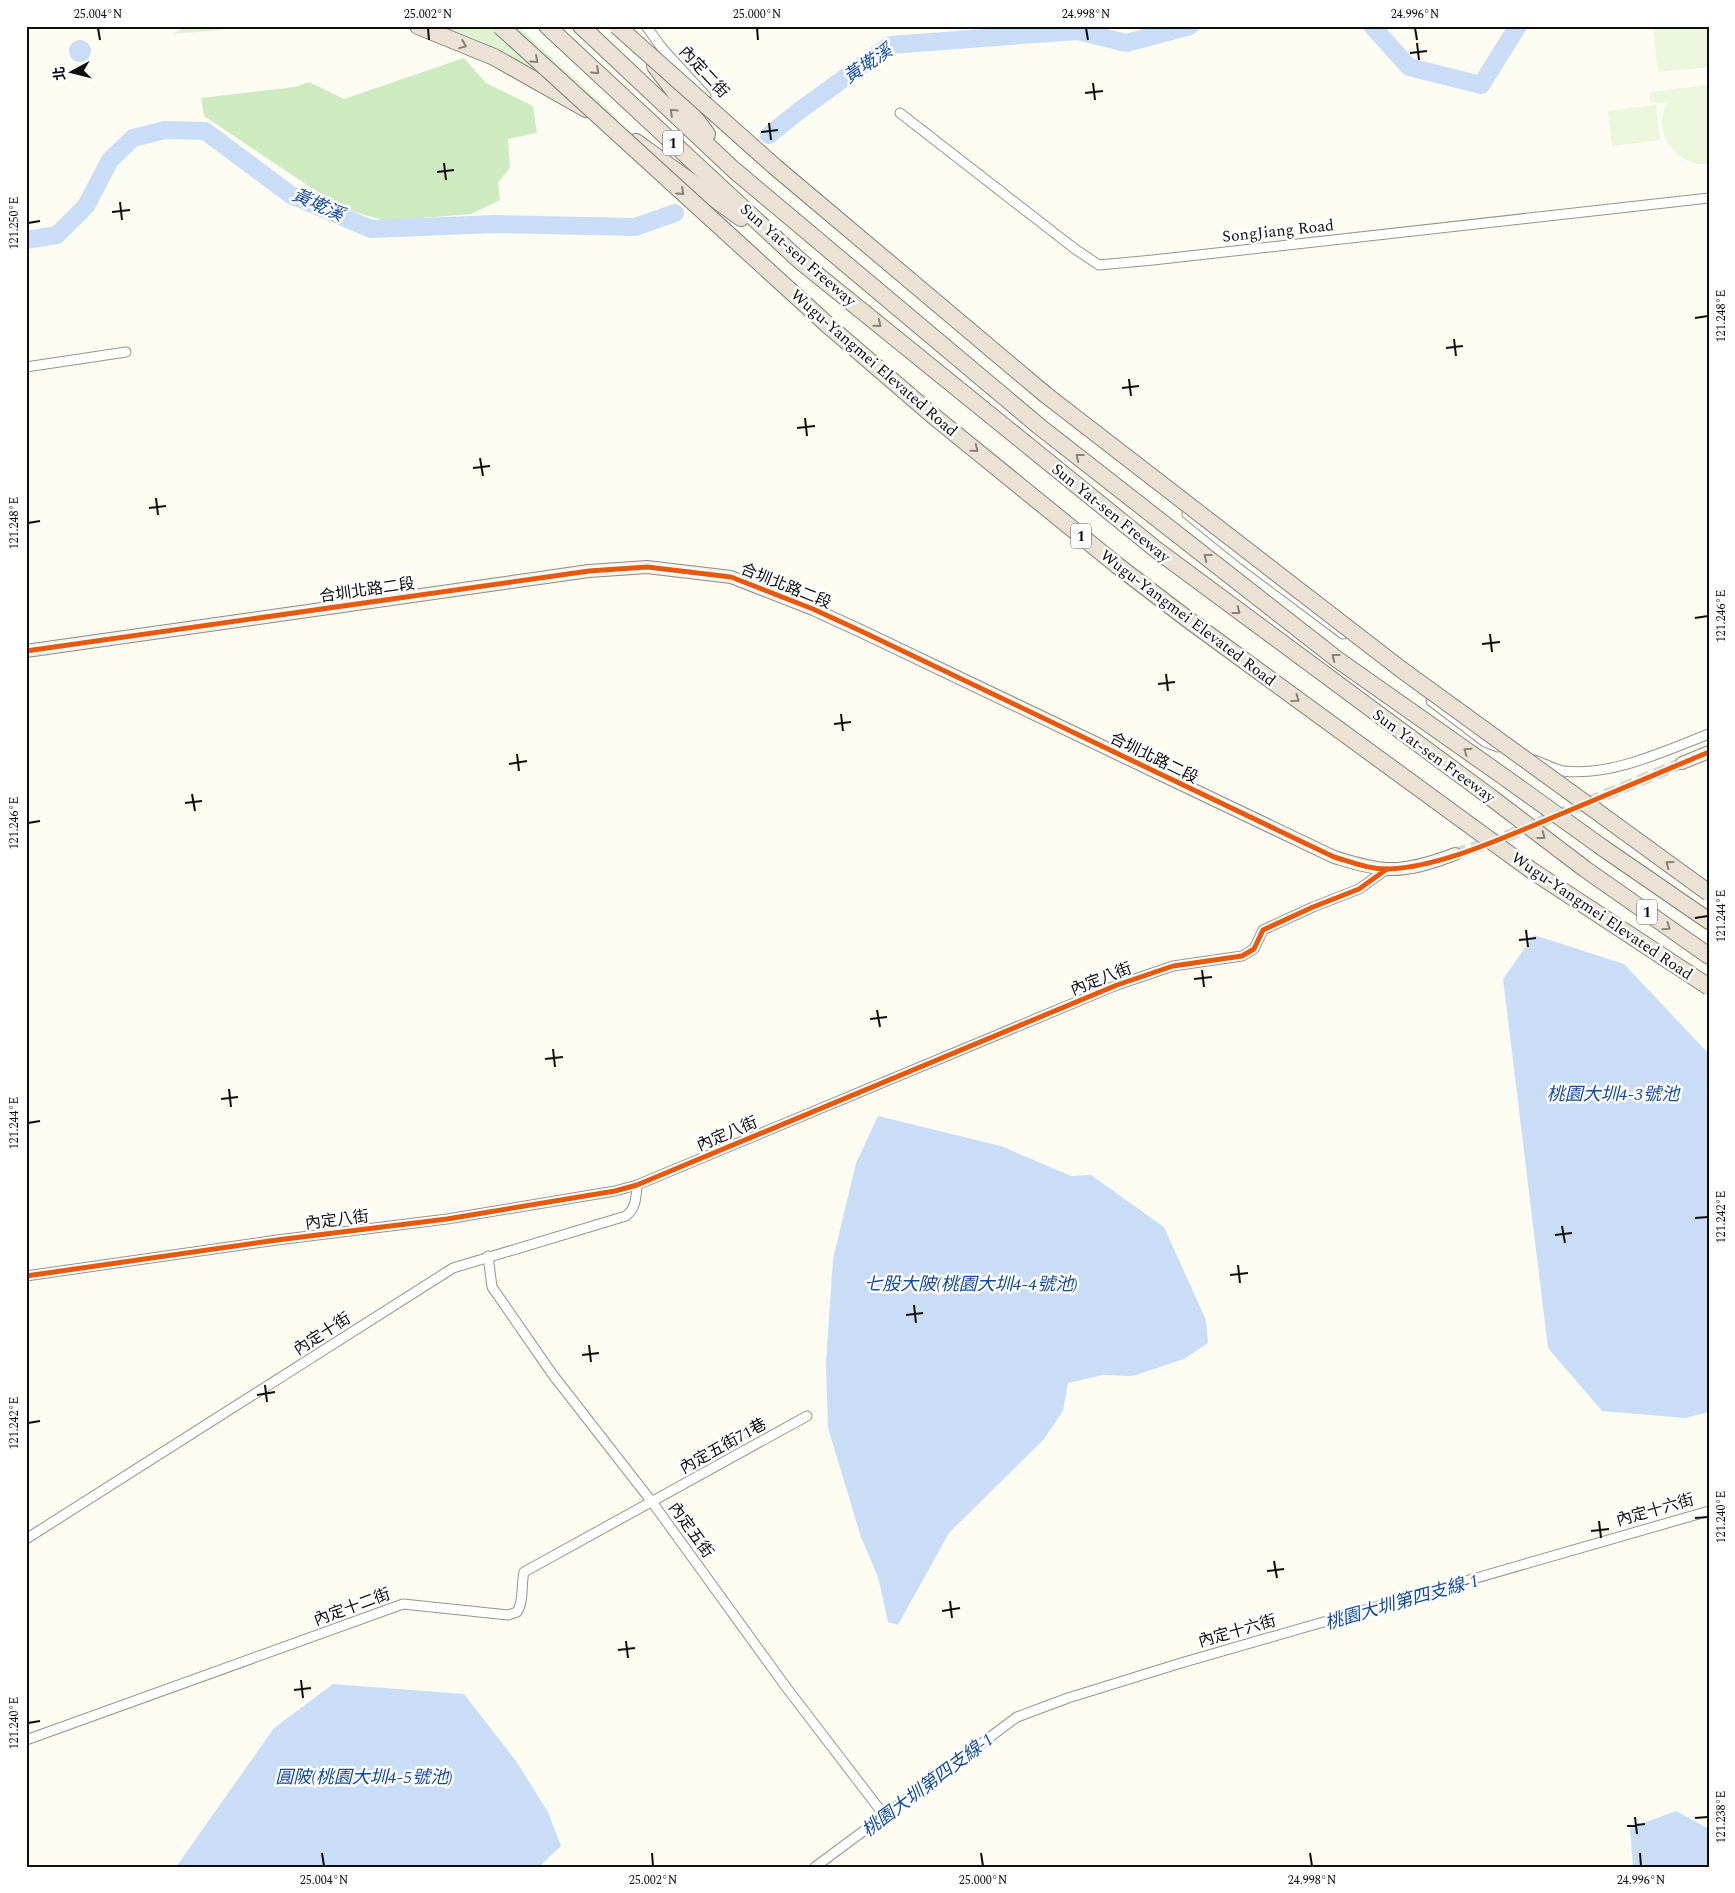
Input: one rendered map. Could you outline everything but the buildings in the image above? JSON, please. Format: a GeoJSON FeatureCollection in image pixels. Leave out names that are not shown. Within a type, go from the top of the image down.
{"type":"FeatureCollection","features":[{"type":"Feature","properties":{"kind":"highway"},"geometry":{"type":"LineString","coordinates":[[418,26],[494,57],[603,118],[799,260]]}},
{"type":"Feature","properties":{"kind":"highway","name":"Wugu-Yangmei Elevated Road"},"geometry":{"type":"LineString","coordinates":[[500,26],[830,327],[931,414],[1118,566],[1186,618],[1531,870],[1709,988]]}},
{"type":"Feature","properties":{"kind":"highway","name":"Sun Yat-sen Freeway"},"geometry":{"type":"LineString","coordinates":[[547,26],[799,260],[1158,551],[1585,868],[1709,956]]}},
{"type":"Feature","properties":{"kind":"highway","name":"Sun Yat-sen Freeway"},"geometry":{"type":"LineString","coordinates":[[581,26],[734,170],[1040,427],[1338,660],[1602,848],[1709,921]]}},
{"type":"Feature","properties":{"kind":"highway"},"geometry":{"type":"LineString","coordinates":[[617,26],[774,166],[1046,395],[1402,670],[1709,893]]}},
{"type":"Feature","properties":{"kind":"highway"},"geometry":{"type":"LineString","coordinates":[[623,26],[734,170]]}},
{"type":"Feature","properties":{"kind":"street","name":"內定二街"},"geometry":{"type":"LineString","coordinates":[[646,26],[662,48],[825,219],[997,361],[1244,560],[1485,742],[1563,771],[1600,770],[1634,762],[1709,734]]}},
{"type":"Feature","properties":{"kind":"street","name":"SongJiang Road"},"geometry":{"type":"LineString","coordinates":[[900,113],[1076,249],[1099,264],[1153,260],[1709,198]]}},
{"type":"Feature","properties":{"kind":"street"},"geometry":{"type":"LineString","coordinates":[[26,367],[126,352]]}},
{"type":"Feature","properties":{"kind":"street","name":"合圳北路二段"},"geometry":{"type":"LineString","coordinates":[[26,651],[589,571],[647,567],[731,577],[813,609],[863,632],[1334,857],[1358,864],[1388,869],[1417,866],[1455,854]]}},
{"type":"Feature","properties":{"kind":"street"},"geometry":{"type":"LineString","coordinates":[[1682,764],[1709,752]]}},
{"type":"Feature","properties":{"kind":"street","name":"內定八街"},"geometry":{"type":"LineString","coordinates":[[26,1276],[447,1218],[637,1186],[1117,985],[1174,966],[1242,956],[1254,949],[1264,930],[1313,906],[1359,889],[1388,869]]}},
{"type":"Feature","properties":{"kind":"street","name":"內定十街"},"geometry":{"type":"LineString","coordinates":[[26,1539],[453,1268],[626,1216],[632,1211],[635,1203],[637,1186]]}},
{"type":"Feature","properties":{"kind":"street","name":"內定五街"},"geometry":{"type":"LineString","coordinates":[[488,1256],[492,1286],[553,1375],[652,1502],[786,1687],[884,1815]]}},
{"type":"Feature","properties":{"kind":"street","name":"內定五街71巷"},"geometry":{"type":"LineString","coordinates":[[652,1502],[808,1416]]}},
{"type":"Feature","properties":{"kind":"street","name":"內定十二街"},"geometry":{"type":"LineString","coordinates":[[26,1740],[403,1604],[508,1615],[517,1612],[521,1606],[521,1586],[524,1572],[652,1502]]}},
{"type":"Feature","properties":{"kind":"street","name":"內定十六街"},"geometry":{"type":"LineString","coordinates":[[815,1867],[1017,1717],[1027,1713],[1068,1698],[1181,1663],[1709,1510]]}},
{"type":"Feature","properties":{"kind":"green space"},"geometry":{"type":"Polygon","coordinates":[[[189,26],[226,26],[222,30],[172,34],[189,26]]]}},
{"type":"Feature","properties":{"kind":"green space"},"geometry":{"type":"Polygon","coordinates":[[[435,26],[518,26],[618,119],[616,121],[435,26]]]}},
{"type":"Feature","properties":{"kind":"green space"},"geometry":{"type":"Polygon","coordinates":[[[1653,26],[1709,26],[1709,67],[1658,72],[1653,26]]]}},
{"type":"Feature","properties":{"kind":"green space"},"geometry":{"type":"Polygon","coordinates":[[[464,58],[486,83],[533,106],[537,133],[508,139],[510,168],[498,182],[500,200],[471,214],[386,221],[351,211],[310,187],[204,116],[201,98],[295,87],[309,82],[344,99],[464,58]]]}},
{"type":"Feature","properties":{"kind":"green space"},"geometry":{"type":"Polygon","coordinates":[[[1709,85],[1709,164],[1700,164],[1683,158],[1670,146],[1663,130],[1662,121],[1668,102],[1651,103],[1649,92],[1709,85]]]}},
{"type":"Feature","properties":{"kind":"green space"},"geometry":{"type":"Polygon","coordinates":[[[1656,105],[1660,140],[1612,146],[1608,111],[1656,105]]]}},
{"type":"Feature","properties":{"kind":"water"},"geometry":{"type":"Polygon","coordinates":[[[80,40],[88,43],[91,51],[88,59],[80,62],[72,59],[69,51],[72,43],[80,40]]]}},
{"type":"Feature","properties":{"kind":"water","name":"桃園大圳4-3號池"},"geometry":{"type":"Polygon","coordinates":[[[1534,935],[1624,964],[1709,1054],[1709,1412],[1685,1418],[1602,1411],[1548,1348],[1503,979],[1534,935]]]}},
{"type":"Feature","properties":{"kind":"water","name":"七股大陂(桃園大圳4-4號池)"},"geometry":{"type":"Polygon","coordinates":[[[878,1116],[1001,1146],[1071,1176],[1091,1175],[1164,1227],[1206,1320],[1208,1343],[1184,1359],[1133,1376],[1103,1375],[1068,1383],[1063,1411],[1044,1439],[949,1533],[898,1625],[888,1622],[878,1577],[861,1537],[828,1428],[826,1362],[833,1259],[856,1163],[878,1116]]]}},
{"type":"Feature","properties":{"kind":"water","name":"圓陂(桃園大圳4-5號池)"},"geometry":{"type":"Polygon","coordinates":[[[333,1684],[464,1694],[516,1761],[548,1812],[561,1846],[539,1867],[176,1867],[274,1728],[333,1684]]]}},
{"type":"Feature","properties":{"kind":"water"},"geometry":{"type":"Polygon","coordinates":[[[1676,1811],[1709,1829],[1709,1867],[1633,1867],[1630,1828],[1676,1811]]]}},
{"type":"Feature","properties":{"kind":"waterway","name":"黃墘溪"},"geometry":{"type":"LineString","coordinates":[[769,135],[890,45],[1077,31],[1126,43],[1190,26]]}},
{"type":"Feature","properties":{"kind":"waterway","name":"黃墘溪"},"geometry":{"type":"LineString","coordinates":[[1372,26],[1409,67],[1481,85],[1518,26]]}},
{"type":"Feature","properties":{"kind":"waterway","name":"黃墘溪"},"geometry":{"type":"LineString","coordinates":[[26,240],[57,235],[86,206],[110,160],[133,138],[165,130],[205,131],[291,195],[371,229],[495,224],[635,227],[675,213]]}},
{"type":"Feature","properties":{"kind":"tunnel"},"geometry":{"type":"LineString","coordinates":[[1455,854],[1500,839],[1682,763]]}},
{"type":"Feature","properties":{"kind":"cycle path"},"geometry":{"type":"LineString","coordinates":[[26,651],[589,571],[647,567],[731,577],[813,609],[863,632],[1334,857],[1382,869],[1426,864],[1483,846],[1709,752]]}},
{"type":"Feature","properties":{"kind":"cycle path"},"geometry":{"type":"LineString","coordinates":[[26,1276],[277,1240],[447,1219],[615,1191],[637,1185],[1117,985],[1173,966],[1242,956],[1254,949],[1263,930],[1313,907],[1359,889],[1387,869]]}},
{"type":"Feature","properties":{"kind":"water label","name":"桃園大圳第四支線-1"},"geometry":{"type":"Point","coordinates":[1402,1602]}},
{"type":"Feature","properties":{"kind":"water label","name":"桃園大圳第四支線-1"},"geometry":{"type":"Point","coordinates":[928,1785]}}]}
